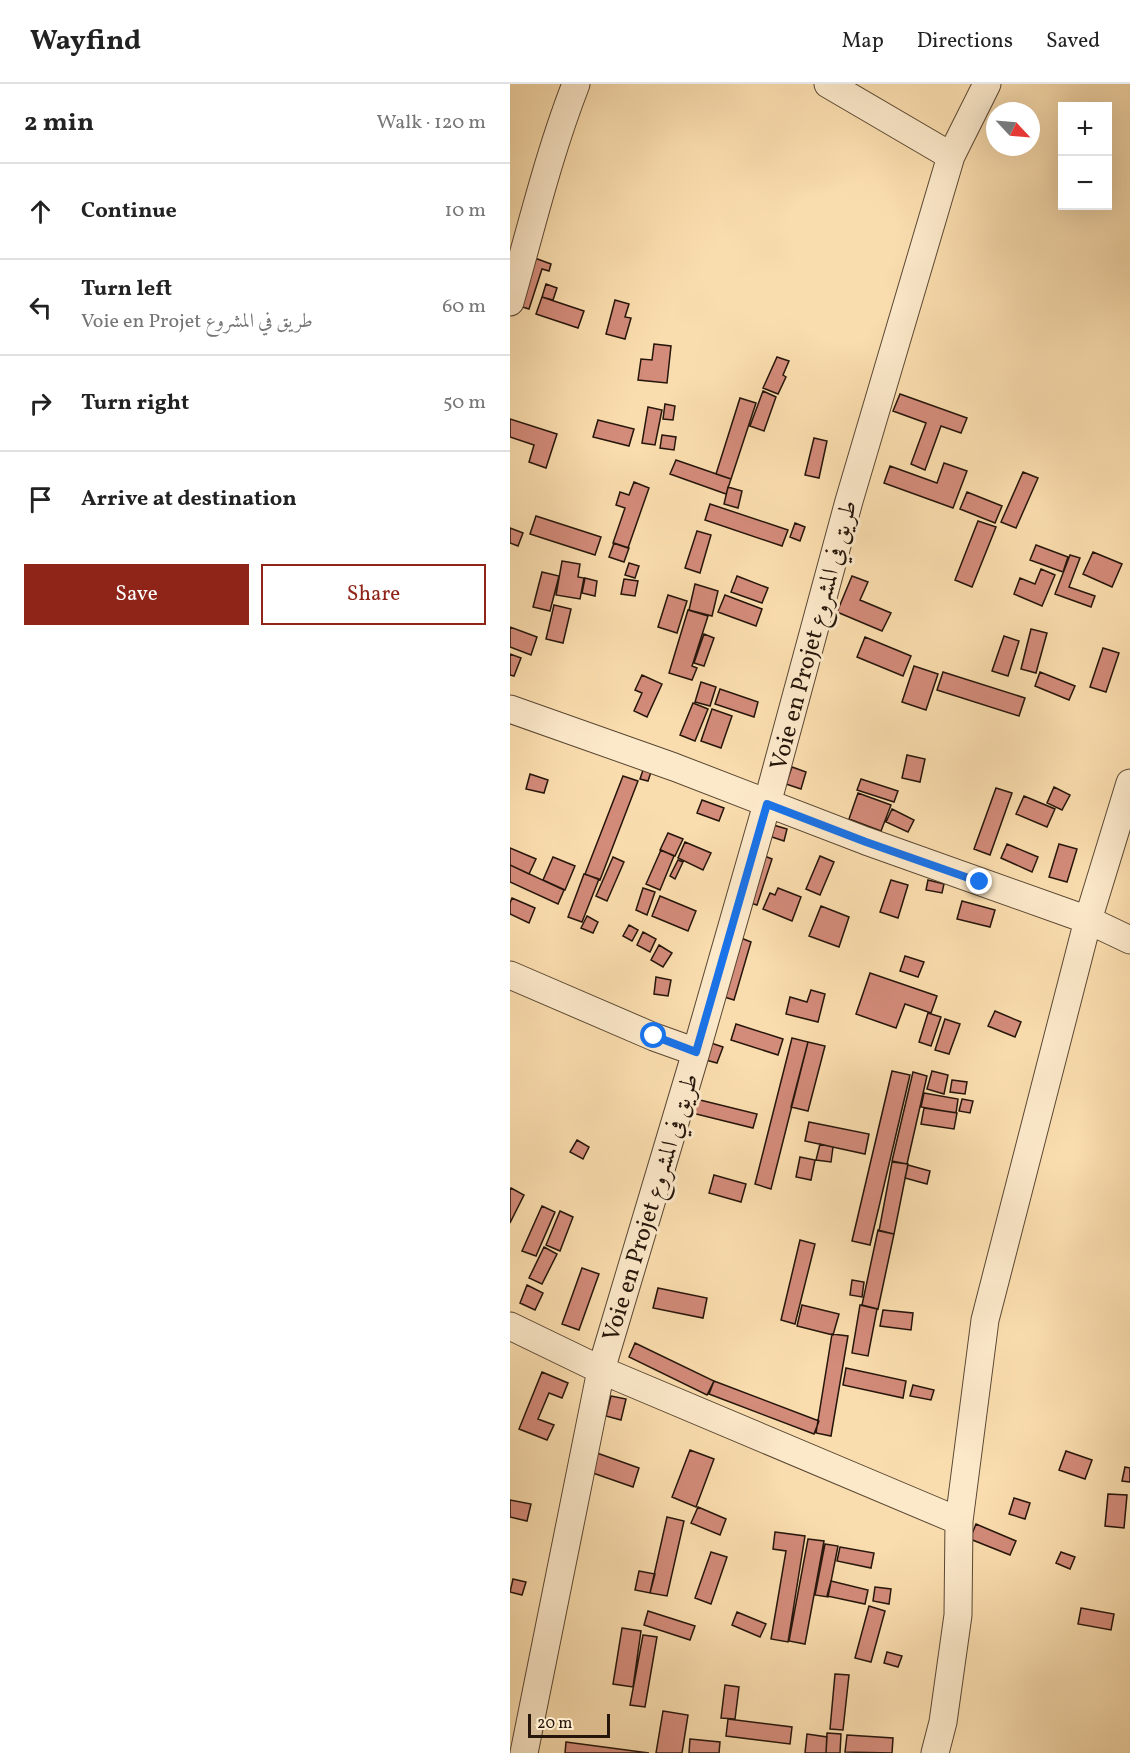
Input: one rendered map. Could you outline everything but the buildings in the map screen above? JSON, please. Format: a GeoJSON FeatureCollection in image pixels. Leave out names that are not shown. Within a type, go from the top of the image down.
{"type":"FeatureCollection","features":[{"type":"Feature","properties":{"kind":"street"},"geometry":{"type":"LineString","coordinates":[[510,302],[536,203],[563,117],[576,84]]}},
{"type":"Feature","properties":{"kind":"street"},"geometry":{"type":"LineString","coordinates":[[828,84],[951,156]]}},
{"type":"Feature","properties":{"kind":"street","name":"Voie en Projet طريق في المشروع"},"geometry":{"type":"LineString","coordinates":[[524,1753],[601,1370],[696,1052],[767,804],[849,501],[951,156],[987,84]]}},
{"type":"Feature","properties":{"kind":"street"},"geometry":{"type":"LineString","coordinates":[[510,709],[674,767],[866,842],[1088,920],[1130,940]]}},
{"type":"Feature","properties":{"kind":"street"},"geometry":{"type":"LineString","coordinates":[[935,1753],[943,1722],[958,1615],[959,1521],[985,1320],[1088,920],[1130,783]]}},
{"type":"Feature","properties":{"kind":"street"},"geometry":{"type":"LineString","coordinates":[[510,975],[696,1052]]}},
{"type":"Feature","properties":{"kind":"street"},"geometry":{"type":"LineString","coordinates":[[510,1326],[601,1370],[959,1521]]}},
{"type":"Feature","properties":{"kind":"route"},"geometry":{"type":"LineString","coordinates":[[654,1036],[696,1052],[767,804],[980,882]]}}]}
